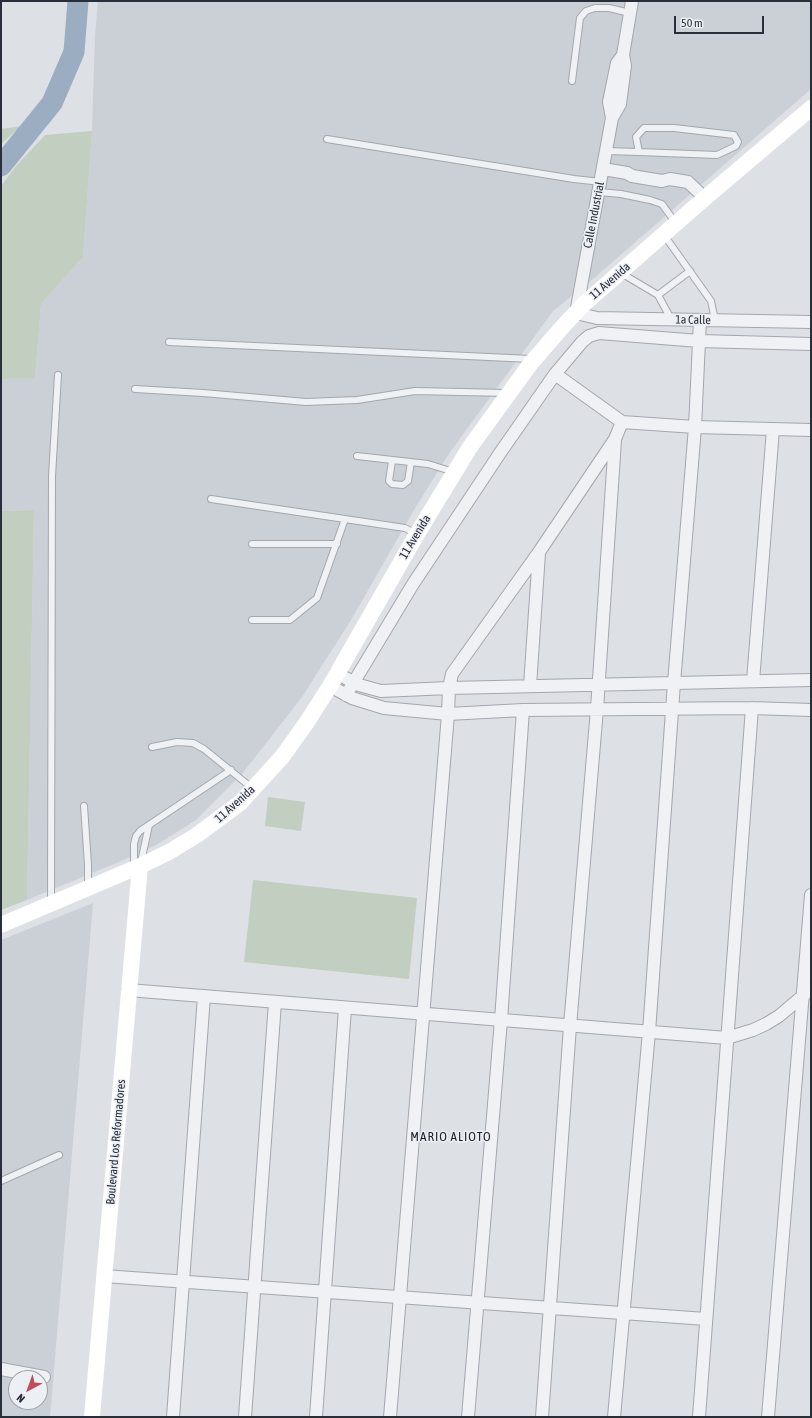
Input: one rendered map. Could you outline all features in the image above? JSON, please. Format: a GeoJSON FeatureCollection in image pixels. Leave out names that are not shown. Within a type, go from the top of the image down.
{"type":"FeatureCollection","features":[{"type":"Feature","properties":{"kind":"main road","name":"11 Avenida"},"geometry":{"type":"LineString","coordinates":[[1,925],[51,905],[88,887],[169,852],[197,835],[240,803],[282,757],[307,722],[454,472],[470,447],[534,359],[584,304],[811,108]]}},
{"type":"Feature","properties":{"kind":"main road","name":"Boulevard Los Reformadores"},"geometry":{"type":"LineString","coordinates":[[92,1417],[137,867]]}},
{"type":"Feature","properties":{"kind":"street","name":"Calle Industrial"},"geometry":{"type":"LineString","coordinates":[[576,313],[612,118],[609,102],[617,63],[623,55],[631,7]]}},
{"type":"Feature","properties":{"kind":"street"},"geometry":{"type":"LineString","coordinates":[[603,169],[627,173],[633,170],[664,174],[670,179],[688,182],[705,198]]}},
{"type":"Feature","properties":{"kind":"street","name":"1a Calle"},"geometry":{"type":"LineString","coordinates":[[576,313],[597,318],[811,322]]}},
{"type":"Feature","properties":{"kind":"street"},"geometry":{"type":"LineString","coordinates":[[614,1417],[649,1032],[672,709],[695,427],[700,320]]}},
{"type":"Feature","properties":{"kind":"street"},"geometry":{"type":"LineString","coordinates":[[346,695],[430,558],[500,453],[555,374],[582,342],[589,336],[599,333],[699,341],[811,344]]}},
{"type":"Feature","properties":{"kind":"street"},"geometry":{"type":"LineString","coordinates":[[555,374],[622,422],[695,427],[811,430]]}},
{"type":"Feature","properties":{"kind":"street"},"geometry":{"type":"LineString","coordinates":[[390,1417],[449,688],[452,674],[539,552],[615,439],[622,422]]}},
{"type":"Feature","properties":{"kind":"street"},"geometry":{"type":"LineString","coordinates":[[753,681],[773,429]]}},
{"type":"Feature","properties":{"kind":"street"},"geometry":{"type":"LineString","coordinates":[[542,1417],[570,1026],[599,684],[615,439]]}},
{"type":"Feature","properties":{"kind":"street"},"geometry":{"type":"LineString","coordinates":[[530,686],[539,552]]}},
{"type":"Feature","properties":{"kind":"street"},"geometry":{"type":"LineString","coordinates":[[333,680],[354,683],[370,689],[381,691],[599,684],[811,680]]}},
{"type":"Feature","properties":{"kind":"street"},"geometry":{"type":"LineString","coordinates":[[333,680],[346,695],[368,704],[384,708],[448,714],[523,710],[597,709],[752,708],[811,710]]}},
{"type":"Feature","properties":{"kind":"street"},"geometry":{"type":"LineString","coordinates":[[698,1417],[752,708]]}},
{"type":"Feature","properties":{"kind":"street"},"geometry":{"type":"LineString","coordinates":[[468,1417],[501,1020],[523,710]]}},
{"type":"Feature","properties":{"kind":"street"},"geometry":{"type":"LineString","coordinates":[[768,1417],[807,992],[811,895]]}},
{"type":"Feature","properties":{"kind":"street"},"geometry":{"type":"LineString","coordinates":[[128,990],[727,1038],[747,1033],[766,1024],[779,1016],[807,992]]}},
{"type":"Feature","properties":{"kind":"street"},"geometry":{"type":"LineString","coordinates":[[173,1417],[204,996]]}},
{"type":"Feature","properties":{"kind":"street"},"geometry":{"type":"LineString","coordinates":[[245,1417],[275,1002]]}},
{"type":"Feature","properties":{"kind":"street"},"geometry":{"type":"LineString","coordinates":[[316,1417],[346,1008]]}},
{"type":"Feature","properties":{"kind":"street"},"geometry":{"type":"LineString","coordinates":[[104,1276],[706,1319]]}},
{"type":"Feature","properties":{"kind":"lane"},"geometry":{"type":"LineString","coordinates":[[572,81],[580,18],[586,11],[595,8],[631,7]]}},
{"type":"Feature","properties":{"kind":"lane"},"geometry":{"type":"LineString","coordinates":[[606,151],[717,155],[736,146],[738,142],[734,135],[674,128],[644,128],[636,137],[638,152]]}},
{"type":"Feature","properties":{"kind":"lane"},"geometry":{"type":"LineString","coordinates":[[327,139],[574,179],[621,194],[662,204],[668,210],[676,224]]}},
{"type":"Feature","properties":{"kind":"lane"},"geometry":{"type":"LineString","coordinates":[[664,234],[711,301],[715,320]]}},
{"type":"Feature","properties":{"kind":"lane"},"geometry":{"type":"LineString","coordinates":[[658,295],[690,271]]}},
{"type":"Feature","properties":{"kind":"lane"},"geometry":{"type":"LineString","coordinates":[[620,272],[658,295],[671,319]]}},
{"type":"Feature","properties":{"kind":"lane"},"geometry":{"type":"LineString","coordinates":[[169,342],[534,359]]}},
{"type":"Feature","properties":{"kind":"lane"},"geometry":{"type":"LineString","coordinates":[[51,905],[52,476],[58,375]]}},
{"type":"Feature","properties":{"kind":"lane"},"geometry":{"type":"LineString","coordinates":[[135,389],[306,402],[357,400],[415,390],[509,393]]}},
{"type":"Feature","properties":{"kind":"lane"},"geometry":{"type":"LineString","coordinates":[[358,456],[428,464],[454,472]]}},
{"type":"Feature","properties":{"kind":"lane"},"geometry":{"type":"LineString","coordinates":[[392,461],[389,481],[392,484],[404,485],[408,481],[411,462]]}},
{"type":"Feature","properties":{"kind":"lane"},"geometry":{"type":"LineString","coordinates":[[211,499],[405,528],[417,534]]}},
{"type":"Feature","properties":{"kind":"lane"},"geometry":{"type":"LineString","coordinates":[[252,620],[290,620],[317,598],[345,519]]}},
{"type":"Feature","properties":{"kind":"lane"},"geometry":{"type":"LineString","coordinates":[[252,544],[337,544]]}},
{"type":"Feature","properties":{"kind":"lane"},"geometry":{"type":"LineString","coordinates":[[152,747],[177,742],[192,743],[204,749],[253,789]]}},
{"type":"Feature","properties":{"kind":"lane"},"geometry":{"type":"LineString","coordinates":[[137,867],[134,844],[136,836],[140,831],[231,770]]}},
{"type":"Feature","properties":{"kind":"lane"},"geometry":{"type":"LineString","coordinates":[[84,806],[88,887]]}},
{"type":"Feature","properties":{"kind":"lane"},"geometry":{"type":"LineString","coordinates":[[137,867],[149,825]]}},
{"type":"Feature","properties":{"kind":"lane"},"geometry":{"type":"LineString","coordinates":[[1,1181],[59,1155]]}},
{"type":"Feature","properties":{"kind":"shaded area"},"geometry":{"type":"Polygon","coordinates":[[[98,1],[811,1],[811,89],[594,278],[553,311],[448,455],[414,510],[351,620],[302,697],[242,774],[196,820],[156,845],[27,900],[34,510],[1,511],[1,379],[35,378],[41,304],[83,257],[92,131],[95,36],[98,1]]]}},
{"type":"Feature","properties":{"kind":"shaded area"},"geometry":{"type":"Polygon","coordinates":[[[93,903],[50,1417],[1,1417],[1,940],[93,903]]]}},
{"type":"Feature","properties":{"kind":"green space"},"geometry":{"type":"Polygon","coordinates":[[[22,126],[4,141],[1,144],[1,129],[22,126]]]}},
{"type":"Feature","properties":{"kind":"green space"},"geometry":{"type":"Polygon","coordinates":[[[92,131],[83,257],[41,304],[35,378],[1,379],[1,186],[16,166],[45,135],[92,131]]]}},
{"type":"Feature","properties":{"kind":"green space"},"geometry":{"type":"Polygon","coordinates":[[[34,510],[27,900],[1,910],[1,511],[34,510]]]}},
{"type":"Feature","properties":{"kind":"green space"},"geometry":{"type":"Polygon","coordinates":[[[268,797],[305,802],[301,831],[265,826],[268,797]]]}},
{"type":"Feature","properties":{"kind":"green space"},"geometry":{"type":"Polygon","coordinates":[[[253,880],[417,898],[409,979],[244,962],[253,880]]]}},
{"type":"Feature","properties":{"kind":"waterway"},"geometry":{"type":"LineString","coordinates":[[1,166],[52,103],[74,52],[78,1]]}},
{"type":"Feature","properties":{"kind":"district","name":"MARIO ALIOTO"},"geometry":{"type":"Point","coordinates":[451,1137]}}]}
